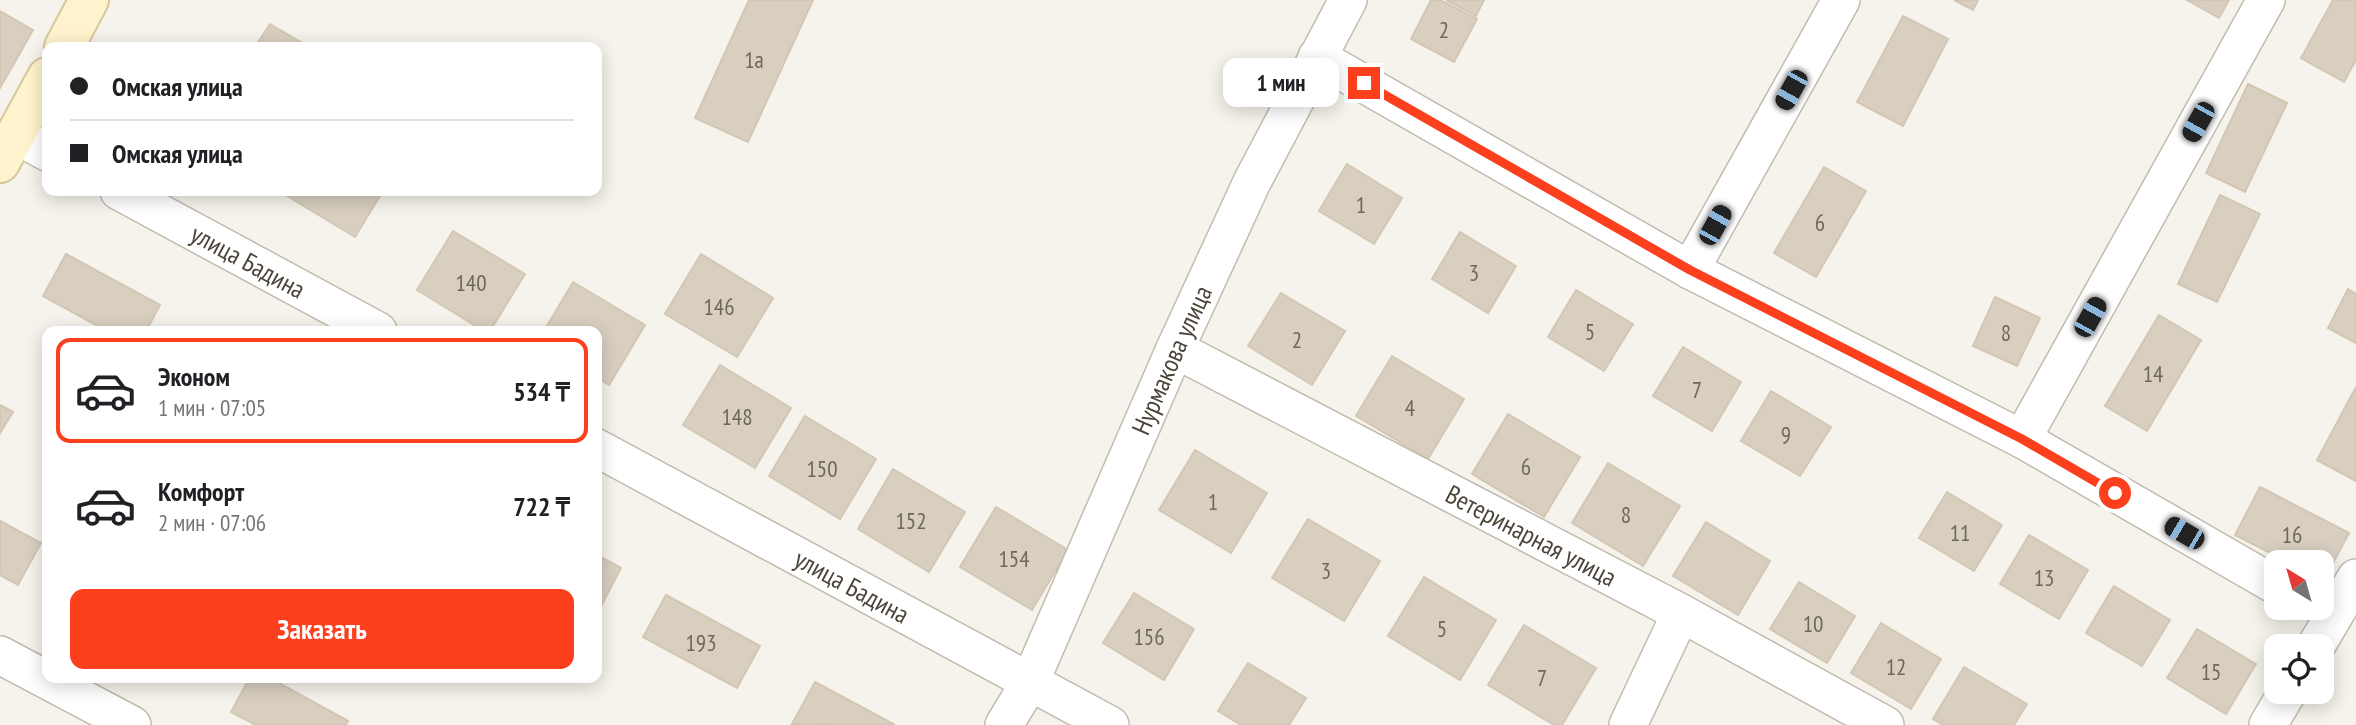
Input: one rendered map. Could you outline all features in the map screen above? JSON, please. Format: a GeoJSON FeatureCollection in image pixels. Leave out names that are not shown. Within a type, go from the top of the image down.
{"type":"FeatureCollection","features":[{"type":"Feature","properties":{"kind":"main road"},"geometry":{"type":"LineString","coordinates":[[67,42],[89,0]]}},
{"type":"Feature","properties":{"kind":"main road"},"geometry":{"type":"LineString","coordinates":[[16,144],[42,89]]}},
{"type":"Feature","properties":{"kind":"street","name":"Нурмакова улица"},"geometry":{"type":"LineString","coordinates":[[1004,725],[1030,682],[1175,349],[1252,182],[1348,0]]}},
{"type":"Feature","properties":{"kind":"street"},"geometry":{"type":"LineString","coordinates":[[1690,270],[1841,0]]}},
{"type":"Feature","properties":{"kind":"street"},"geometry":{"type":"LineString","coordinates":[[2022,439],[2266,0]]}},
{"type":"Feature","properties":{"kind":"street"},"geometry":{"type":"LineString","coordinates":[[1317,57],[1690,270],[2022,439],[2264,579]]}},
{"type":"Feature","properties":{"kind":"street","name":"улица Бадина"},"geometry":{"type":"LineString","coordinates":[[128,196],[370,326]]}},
{"type":"Feature","properties":{"kind":"street","name":"Ветеринарная улица"},"geometry":{"type":"LineString","coordinates":[[1175,349],[1681,613],[1885,725]]}},
{"type":"Feature","properties":{"kind":"street","name":"улица Бадина"},"geometry":{"type":"LineString","coordinates":[[602,451],[1110,725]]}},
{"type":"Feature","properties":{"kind":"street"},"geometry":{"type":"LineString","coordinates":[[2320,624],[2356,578]]}},
{"type":"Feature","properties":{"kind":"street"},"geometry":{"type":"LineString","coordinates":[[1628,725],[1681,613]]}},
{"type":"Feature","properties":{"kind":"street"},"geometry":{"type":"LineString","coordinates":[[0,655],[42,677]]}},
{"type":"Feature","properties":{"kind":"street"},"geometry":{"type":"LineString","coordinates":[[53,683],[132,725]]}},
{"type":"Feature","properties":{"kind":"street"},"geometry":{"type":"LineString","coordinates":[[2268,725],[2280,704]]}},
{"type":"Feature","properties":{"kind":"building"},"geometry":{"type":"Polygon","coordinates":[[[749,0],[813,0],[748,142],[695,118],[749,0]]]}},
{"type":"Feature","properties":{"kind":"building"},"geometry":{"type":"Polygon","coordinates":[[[1431,0],[1440,0],[1477,19],[1454,62],[1411,39],[1431,0]]]}},
{"type":"Feature","properties":{"kind":"building"},"geometry":{"type":"Polygon","coordinates":[[[1446,0],[1484,0],[1476,16],[1446,0]]]}},
{"type":"Feature","properties":{"kind":"building"},"geometry":{"type":"Polygon","coordinates":[[[1954,0],[1978,0],[1973,10],[1954,0]]]}},
{"type":"Feature","properties":{"kind":"building"},"geometry":{"type":"Polygon","coordinates":[[[2187,0],[2229,0],[2219,18],[2187,0]]]}},
{"type":"Feature","properties":{"kind":"building"},"geometry":{"type":"Polygon","coordinates":[[[2333,0],[2356,0],[2356,60],[2344,82],[2301,58],[2333,0]]]}},
{"type":"Feature","properties":{"kind":"building"},"geometry":{"type":"Polygon","coordinates":[[[0,11],[33,30],[0,88],[0,11]]]}},
{"type":"Feature","properties":{"kind":"building"},"geometry":{"type":"Polygon","coordinates":[[[1903,16],[1948,39],[1903,126],[1857,102],[1903,16]]]}},
{"type":"Feature","properties":{"kind":"building"},"geometry":{"type":"Polygon","coordinates":[[[270,24],[301,42],[258,42],[270,24]]]}},
{"type":"Feature","properties":{"kind":"building"},"geometry":{"type":"Polygon","coordinates":[[[2248,84],[2287,103],[2245,192],[2206,173],[2248,84]]]}},
{"type":"Feature","properties":{"kind":"building"},"geometry":{"type":"Polygon","coordinates":[[[1347,164],[1402,198],[1374,244],[1319,211],[1347,164]]]}},
{"type":"Feature","properties":{"kind":"building"},"geometry":{"type":"Polygon","coordinates":[[[1824,167],[1866,191],[1816,277],[1774,253],[1824,167]]]}},
{"type":"Feature","properties":{"kind":"building"},"geometry":{"type":"Polygon","coordinates":[[[2220,195],[2260,214],[2217,302],[2178,284],[2220,195]]]}},
{"type":"Feature","properties":{"kind":"building"},"geometry":{"type":"Polygon","coordinates":[[[287,196],[380,196],[355,237],[287,196]]]}},
{"type":"Feature","properties":{"kind":"building"},"geometry":{"type":"Polygon","coordinates":[[[453,231],[525,274],[493,326],[476,326],[417,290],[453,231]]]}},
{"type":"Feature","properties":{"kind":"building"},"geometry":{"type":"Polygon","coordinates":[[[1460,232],[1516,266],[1488,313],[1432,279],[1460,232]]]}},
{"type":"Feature","properties":{"kind":"building"},"geometry":{"type":"Polygon","coordinates":[[[66,254],[160,305],[149,326],[98,326],[43,296],[66,254]]]}},
{"type":"Feature","properties":{"kind":"building"},"geometry":{"type":"Polygon","coordinates":[[[701,254],[773,298],[737,357],[665,314],[701,254]]]}},
{"type":"Feature","properties":{"kind":"building"},"geometry":{"type":"Polygon","coordinates":[[[573,282],[645,325],[609,385],[602,380],[602,326],[547,326],[573,282]]]}},
{"type":"Feature","properties":{"kind":"building"},"geometry":{"type":"Polygon","coordinates":[[[2348,289],[2356,294],[2356,343],[2328,328],[2348,289]]]}},
{"type":"Feature","properties":{"kind":"building"},"geometry":{"type":"Polygon","coordinates":[[[1576,290],[1633,324],[1604,371],[1548,337],[1576,290]]]}},
{"type":"Feature","properties":{"kind":"building"},"geometry":{"type":"Polygon","coordinates":[[[1281,293],[1345,331],[1312,385],[1248,346],[1281,293]]]}},
{"type":"Feature","properties":{"kind":"building"},"geometry":{"type":"Polygon","coordinates":[[[1995,297],[2040,318],[2017,366],[1973,346],[1995,297]]]}},
{"type":"Feature","properties":{"kind":"building"},"geometry":{"type":"Polygon","coordinates":[[[2159,315],[2201,340],[2147,431],[2105,406],[2159,315]]]}},
{"type":"Feature","properties":{"kind":"building"},"geometry":{"type":"Polygon","coordinates":[[[1683,347],[1741,382],[1712,431],[1653,396],[1683,347]]]}},
{"type":"Feature","properties":{"kind":"building"},"geometry":{"type":"Polygon","coordinates":[[[1392,356],[1464,399],[1428,459],[1356,416],[1392,356]]]}},
{"type":"Feature","properties":{"kind":"building"},"geometry":{"type":"Polygon","coordinates":[[[720,365],[791,408],[755,468],[683,425],[720,365]]]}},
{"type":"Feature","properties":{"kind":"building"},"geometry":{"type":"Polygon","coordinates":[[[2356,387],[2356,481],[2317,460],[2356,387]]]}},
{"type":"Feature","properties":{"kind":"building"},"geometry":{"type":"Polygon","coordinates":[[[1771,391],[1831,427],[1800,476],[1741,441],[1771,391]]]}},
{"type":"Feature","properties":{"kind":"building"},"geometry":{"type":"Polygon","coordinates":[[[0,405],[13,412],[0,433],[0,405]]]}},
{"type":"Feature","properties":{"kind":"building"},"geometry":{"type":"Polygon","coordinates":[[[1508,414],[1580,457],[1544,517],[1472,474],[1508,414]]]}},
{"type":"Feature","properties":{"kind":"building"},"geometry":{"type":"Polygon","coordinates":[[[805,416],[876,459],[840,519],[769,476],[805,416]]]}},
{"type":"Feature","properties":{"kind":"building"},"geometry":{"type":"Polygon","coordinates":[[[1195,450],[1267,493],[1231,553],[1159,510],[1195,450]]]}},
{"type":"Feature","properties":{"kind":"building"},"geometry":{"type":"Polygon","coordinates":[[[1608,463],[1680,506],[1643,566],[1572,523],[1608,463]]]}},
{"type":"Feature","properties":{"kind":"building"},"geometry":{"type":"Polygon","coordinates":[[[893,469],[965,512],[929,572],[858,529],[893,469]]]}},
{"type":"Feature","properties":{"kind":"building"},"geometry":{"type":"Polygon","coordinates":[[[2260,487],[2349,533],[2334,561],[2334,550],[2264,550],[2235,535],[2260,487]]]}},
{"type":"Feature","properties":{"kind":"building"},"geometry":{"type":"Polygon","coordinates":[[[1947,492],[2002,525],[1974,571],[1919,538],[1947,492]]]}},
{"type":"Feature","properties":{"kind":"building"},"geometry":{"type":"Polygon","coordinates":[[[996,507],[1068,550],[1032,610],[960,567],[996,507]]]}},
{"type":"Feature","properties":{"kind":"building"},"geometry":{"type":"Polygon","coordinates":[[[1308,519],[1380,561],[1344,621],[1272,578],[1308,519]]]}},
{"type":"Feature","properties":{"kind":"building"},"geometry":{"type":"Polygon","coordinates":[[[0,521],[41,543],[18,585],[0,575],[0,521]]]}},
{"type":"Feature","properties":{"kind":"building"},"geometry":{"type":"Polygon","coordinates":[[[1706,522],[1770,561],[1738,615],[1673,576],[1706,522]]]}},
{"type":"Feature","properties":{"kind":"building"},"geometry":{"type":"Polygon","coordinates":[[[2029,535],[2088,570],[2059,619],[2000,584],[2029,535]]]}},
{"type":"Feature","properties":{"kind":"building"},"geometry":{"type":"Polygon","coordinates":[[[602,558],[621,568],[602,604],[602,558]]]}},
{"type":"Feature","properties":{"kind":"building"},"geometry":{"type":"Polygon","coordinates":[[[1424,577],[1496,620],[1460,680],[1388,636],[1424,577]]]}},
{"type":"Feature","properties":{"kind":"building"},"geometry":{"type":"Polygon","coordinates":[[[1799,582],[1855,616],[1827,663],[1770,629],[1799,582]]]}},
{"type":"Feature","properties":{"kind":"building"},"geometry":{"type":"Polygon","coordinates":[[[2114,586],[2170,620],[2142,666],[2086,633],[2114,586]]]}},
{"type":"Feature","properties":{"kind":"building"},"geometry":{"type":"Polygon","coordinates":[[[1134,593],[1194,629],[1164,680],[1103,643],[1134,593]]]}},
{"type":"Feature","properties":{"kind":"building"},"geometry":{"type":"Polygon","coordinates":[[[666,595],[760,646],[737,688],[643,637],[666,595]]]}},
{"type":"Feature","properties":{"kind":"building"},"geometry":{"type":"Polygon","coordinates":[[[1881,623],[1941,659],[1911,709],[1851,673],[1881,623]]]}},
{"type":"Feature","properties":{"kind":"building"},"geometry":{"type":"Polygon","coordinates":[[[1524,625],[1596,668],[1562,725],[1554,725],[1488,685],[1524,625]]]}},
{"type":"Feature","properties":{"kind":"building"},"geometry":{"type":"Polygon","coordinates":[[[2197,629],[2256,664],[2226,714],[2167,678],[2197,629]]]}},
{"type":"Feature","properties":{"kind":"building"},"geometry":{"type":"Polygon","coordinates":[[[1248,663],[1306,698],[1289,725],[1241,725],[1218,711],[1248,663]]]}},
{"type":"Feature","properties":{"kind":"building"},"geometry":{"type":"Polygon","coordinates":[[[1964,667],[2027,704],[2014,725],[1943,725],[1933,719],[1964,667]]]}},
{"type":"Feature","properties":{"kind":"building"},"geometry":{"type":"Polygon","coordinates":[[[815,682],[895,725],[792,724],[815,682]]]}},
{"type":"Feature","properties":{"kind":"building"},"geometry":{"type":"Polygon","coordinates":[[[247,683],[279,683],[348,721],[346,725],[256,725],[231,712],[247,683]]]}},
{"type":"Feature","properties":{"kind":"route"},"geometry":{"type":"LineString","coordinates":[[1364,83],[1690,270],[2022,439],[2115,493]]}}]}
